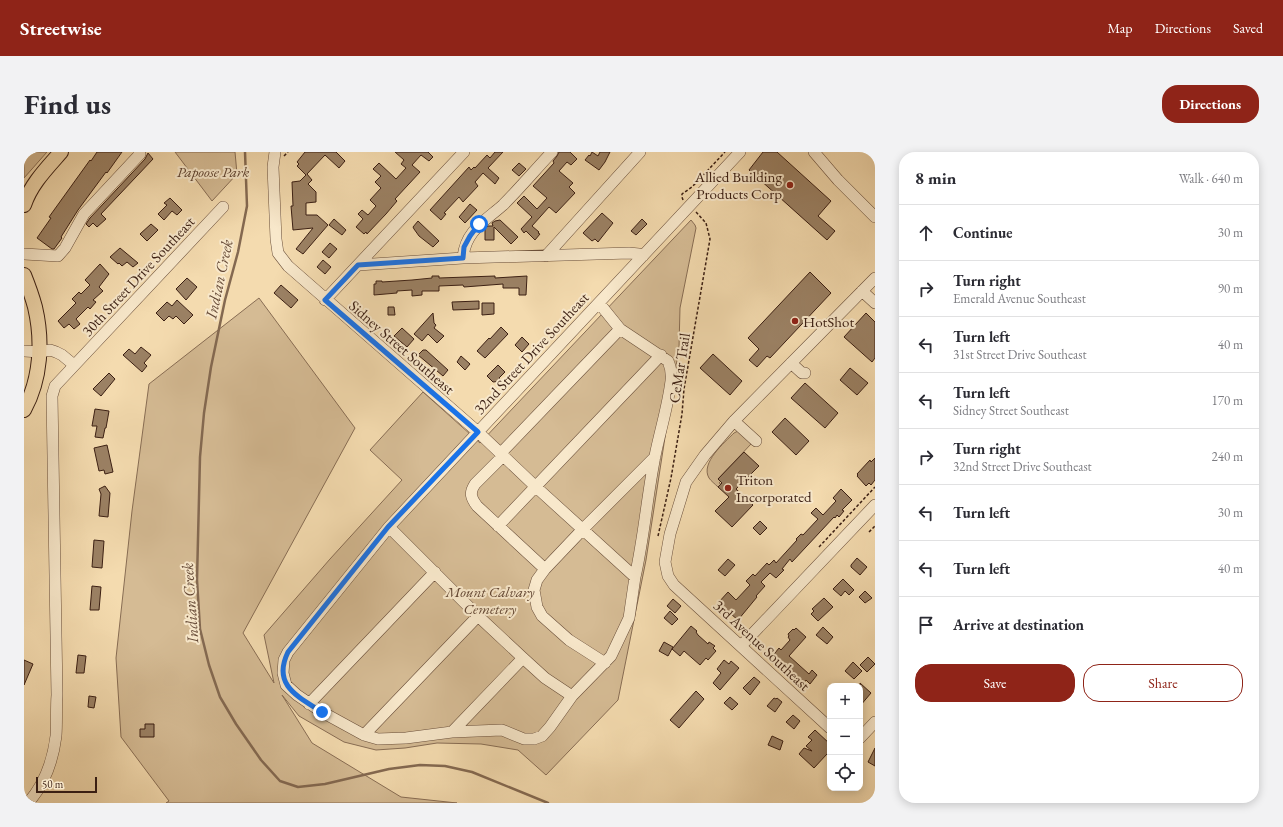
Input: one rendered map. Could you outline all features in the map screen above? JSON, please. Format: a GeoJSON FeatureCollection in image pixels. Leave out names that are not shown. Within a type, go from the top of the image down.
{"type":"FeatureCollection","features":[{"type":"Feature","properties":{"kind":"main road"},"geometry":{"type":"LineString","coordinates":[[24,205],[37,179],[61,152]]}},
{"type":"Feature","properties":{"kind":"main road"},"geometry":{"type":"LineString","coordinates":[[24,274],[31,292],[36,312],[40,352],[36,379],[32,393],[24,410]]}},
{"type":"Feature","properties":{"kind":"street"},"geometry":{"type":"LineString","coordinates":[[24,254],[58,256],[65,248],[84,214],[140,154],[139,152]]}},
{"type":"Feature","properties":{"kind":"street"},"geometry":{"type":"LineString","coordinates":[[325,300],[464,152]]}},
{"type":"Feature","properties":{"kind":"street"},"geometry":{"type":"LineString","coordinates":[[463,258],[464,247],[479,224],[502,205],[552,152]]}},
{"type":"Feature","properties":{"kind":"street"},"geometry":{"type":"LineString","coordinates":[[546,256],[640,152]]}},
{"type":"Feature","properties":{"kind":"street","name":"32nd Street Drive Southeast"},"geometry":{"type":"LineString","coordinates":[[309,704],[297,696],[286,685],[282,673],[284,660],[288,652],[388,527],[740,152]]}},
{"type":"Feature","properties":{"kind":"street"},"geometry":{"type":"LineString","coordinates":[[814,152],[838,180],[875,217]]}},
{"type":"Feature","properties":{"kind":"street","name":"Sidney Street Southeast"},"geometry":{"type":"LineString","coordinates":[[278,156],[273,167],[276,239],[278,253],[288,266],[325,300],[478,432],[501,455],[635,577]]}},
{"type":"Feature","properties":{"kind":"street","name":"30th Street Drive Southeast"},"geometry":{"type":"LineString","coordinates":[[28,803],[42,783],[50,761],[56,736],[57,696],[52,396],[55,386],[223,207]]}},
{"type":"Feature","properties":{"kind":"street"},"geometry":{"type":"LineString","coordinates":[[358,265],[463,258],[629,253],[643,256]]}},
{"type":"Feature","properties":{"kind":"street"},"geometry":{"type":"LineString","coordinates":[[756,441],[734,421],[875,278]]}},
{"type":"Feature","properties":{"kind":"street"},"geometry":{"type":"LineString","coordinates":[[862,291],[875,303]]}},
{"type":"Feature","properties":{"kind":"street"},"geometry":{"type":"LineString","coordinates":[[435,572],[309,704],[364,735],[378,739],[406,738],[452,732],[502,730],[524,738],[534,739],[542,736],[572,696],[611,656],[629,618],[655,457],[671,382],[671,368],[668,361],[620,329],[599,303]]}},
{"type":"Feature","properties":{"kind":"street"},"geometry":{"type":"LineString","coordinates":[[545,569],[477,506],[472,500],[471,493],[475,484],[501,455],[620,329]]}},
{"type":"Feature","properties":{"kind":"street"},"geometry":{"type":"LineString","coordinates":[[24,351],[40,352],[50,350],[62,354],[74,365]]}},
{"type":"Feature","properties":{"kind":"street"},"geometry":{"type":"LineString","coordinates":[[498,526],[660,355]]}},
{"type":"Feature","properties":{"kind":"street"},"geometry":{"type":"LineString","coordinates":[[791,363],[802,373],[805,373]]}},
{"type":"Feature","properties":{"kind":"street","name":"3rd Avenue Southeast"},"geometry":{"type":"LineString","coordinates":[[734,421],[705,455],[686,482],[670,534],[665,562],[668,576],[674,585],[827,725]]}},
{"type":"Feature","properties":{"kind":"street"},"geometry":{"type":"LineString","coordinates":[[605,663],[569,640],[542,616],[537,606],[534,590],[537,580],[545,569],[582,528],[655,457]]}},
{"type":"Feature","properties":{"kind":"street"},"geometry":{"type":"LineString","coordinates":[[741,646],[875,505]]}},
{"type":"Feature","properties":{"kind":"street"},"geometry":{"type":"LineString","coordinates":[[388,527],[523,658],[545,678],[572,696]]}},
{"type":"Feature","properties":{"kind":"street"},"geometry":{"type":"LineString","coordinates":[[364,735],[478,616]]}},
{"type":"Feature","properties":{"kind":"street"},"geometry":{"type":"LineString","coordinates":[[452,732],[523,658]]}},
{"type":"Feature","properties":{"kind":"street"},"geometry":{"type":"LineString","coordinates":[[863,735],[875,722]]}},
{"type":"Feature","properties":{"kind":"path"},"geometry":{"type":"LineString","coordinates":[[278,156],[288,152]]}},
{"type":"Feature","properties":{"kind":"path"},"geometry":{"type":"LineString","coordinates":[[686,203],[682,194],[692,187],[725,152]]}},
{"type":"Feature","properties":{"kind":"path","name":"CeMar Trail"},"geometry":{"type":"LineString","coordinates":[[658,536],[681,421],[684,389],[710,239],[706,223],[695,211]]}},
{"type":"Feature","properties":{"kind":"path"},"geometry":{"type":"LineString","coordinates":[[818,547],[875,487]]}},
{"type":"Feature","properties":{"kind":"path"},"geometry":{"type":"LineString","coordinates":[[869,532],[875,526]]}},
{"type":"Feature","properties":{"kind":"green space"},"geometry":{"type":"Polygon","coordinates":[[[24,152],[47,152],[24,178],[24,152]]]}},
{"type":"Feature","properties":{"kind":"green space","name":"Papoose Park"},"geometry":{"type":"Polygon","coordinates":[[[175,152],[235,152],[237,174],[212,201],[175,152]]]}},
{"type":"Feature","properties":{"kind":"green space","name":"Mount Calvary Cemetery"},"geometry":{"type":"Polygon","coordinates":[[[691,220],[696,228],[680,308],[679,347],[646,560],[618,700],[546,775],[518,750],[481,744],[437,743],[405,748],[376,750],[344,742],[299,716],[282,695],[312,743],[401,797],[457,803],[166,803],[169,801],[121,737],[116,658],[132,511],[149,384],[259,298],[355,428],[243,633],[274,683],[264,635],[330,559],[402,480],[370,450],[423,392],[480,443],[691,220]]]}},
{"type":"Feature","properties":{"kind":"green space"},"geometry":{"type":"Polygon","coordinates":[[[738,431],[751,444],[718,479],[721,481],[719,483],[721,484],[718,487],[709,478],[707,472],[708,466],[720,447],[738,431]]]}},
{"type":"Feature","properties":{"kind":"building"},"geometry":{"type":"Polygon","coordinates":[[[97,152],[122,152],[78,210],[61,237],[62,238],[54,249],[52,249],[37,238],[51,218],[49,217],[97,152]]]}},
{"type":"Feature","properties":{"kind":"building"},"geometry":{"type":"Polygon","coordinates":[[[305,152],[336,152],[345,161],[339,168],[325,155],[307,174],[312,180],[308,184],[316,192],[316,202],[306,203],[306,215],[317,215],[328,225],[303,254],[296,249],[313,228],[293,230],[291,206],[293,206],[292,182],[300,181],[306,175],[297,166],[299,164],[297,162],[305,152]]]}},
{"type":"Feature","properties":{"kind":"building"},"geometry":{"type":"Polygon","coordinates":[[[395,152],[428,152],[433,157],[429,161],[421,155],[412,165],[420,172],[395,199],[397,201],[386,214],[367,234],[366,232],[364,234],[356,227],[363,219],[358,214],[362,210],[368,215],[376,206],[370,200],[381,188],[375,182],[381,176],[373,169],[379,163],[396,179],[406,168],[401,164],[404,160],[395,152]]]}},
{"type":"Feature","properties":{"kind":"building"},"geometry":{"type":"Polygon","coordinates":[[[495,152],[503,152],[488,168],[499,178],[495,184],[483,173],[475,182],[478,186],[463,202],[459,197],[444,213],[446,214],[441,220],[430,210],[469,167],[471,170],[474,167],[475,168],[487,155],[490,158],[495,152]]]}},
{"type":"Feature","properties":{"kind":"building"},"geometry":{"type":"Polygon","coordinates":[[[559,152],[570,152],[577,159],[571,165],[567,162],[559,171],[573,183],[569,187],[575,193],[556,213],[549,207],[532,226],[540,234],[535,240],[526,231],[524,233],[521,229],[532,217],[517,203],[524,196],[537,209],[547,198],[533,186],[554,163],[553,161],[559,152]]]}},
{"type":"Feature","properties":{"kind":"building"},"geometry":{"type":"Polygon","coordinates":[[[592,152],[598,156],[600,152],[610,152],[599,170],[585,160],[592,152]]]}},
{"type":"Feature","properties":{"kind":"building","name":"Allied Building Products Corp"},"geometry":{"type":"Polygon","coordinates":[[[763,152],[777,152],[831,201],[818,216],[835,231],[827,240],[749,170],[763,152]]]}},
{"type":"Feature","properties":{"kind":"building"},"geometry":{"type":"Polygon","coordinates":[[[148,153],[153,159],[101,214],[106,219],[97,227],[93,223],[89,227],[86,224],[90,218],[145,159],[148,153]]]}},
{"type":"Feature","properties":{"kind":"building"},"geometry":{"type":"Polygon","coordinates":[[[519,163],[526,169],[519,176],[512,170],[519,163]]]}},
{"type":"Feature","properties":{"kind":"building"},"geometry":{"type":"Polygon","coordinates":[[[170,198],[182,210],[177,215],[172,211],[164,220],[158,214],[167,205],[164,203],[170,198]]]}},
{"type":"Feature","properties":{"kind":"building"},"geometry":{"type":"Polygon","coordinates":[[[470,204],[477,210],[465,223],[459,217],[470,204]]]}},
{"type":"Feature","properties":{"kind":"building"},"geometry":{"type":"Polygon","coordinates":[[[602,213],[613,223],[598,242],[595,239],[592,241],[583,233],[602,213]]]}},
{"type":"Feature","properties":{"kind":"building"},"geometry":{"type":"Polygon","coordinates":[[[334,219],[346,230],[342,235],[329,225],[334,219]]]}},
{"type":"Feature","properties":{"kind":"building"},"geometry":{"type":"Polygon","coordinates":[[[642,219],[647,224],[636,235],[631,231],[642,219]]]}},
{"type":"Feature","properties":{"kind":"building"},"geometry":{"type":"Polygon","coordinates":[[[500,220],[518,237],[511,244],[494,227],[494,240],[485,240],[485,229],[488,226],[493,226],[492,223],[495,221],[500,220]]]}},
{"type":"Feature","properties":{"kind":"building"},"geometry":{"type":"Polygon","coordinates":[[[418,221],[439,241],[433,247],[419,236],[414,229],[413,227],[418,221]]]}},
{"type":"Feature","properties":{"kind":"building"},"geometry":{"type":"Polygon","coordinates":[[[151,224],[158,230],[147,241],[140,234],[151,224]]]}},
{"type":"Feature","properties":{"kind":"building"},"geometry":{"type":"Polygon","coordinates":[[[330,243],[337,249],[329,258],[322,252],[330,243]]]}},
{"type":"Feature","properties":{"kind":"building"},"geometry":{"type":"Polygon","coordinates":[[[120,248],[138,263],[133,267],[127,262],[122,266],[119,263],[118,264],[110,257],[120,248]]]}},
{"type":"Feature","properties":{"kind":"building"},"geometry":{"type":"Polygon","coordinates":[[[323,260],[331,267],[325,274],[317,267],[323,260]]]}},
{"type":"Feature","properties":{"kind":"building"},"geometry":{"type":"Polygon","coordinates":[[[100,264],[109,274],[99,287],[103,291],[93,300],[96,302],[90,309],[88,307],[76,319],[80,324],[74,329],[69,324],[64,328],[58,321],[76,303],[72,299],[79,292],[81,294],[90,285],[85,280],[100,264]]]}},
{"type":"Feature","properties":{"kind":"building"},"geometry":{"type":"Polygon","coordinates":[[[810,272],[831,293],[770,358],[767,356],[757,367],[749,360],[759,349],[748,338],[810,272]]]}},
{"type":"Feature","properties":{"kind":"building"},"geometry":{"type":"Polygon","coordinates":[[[432,276],[439,276],[439,278],[495,276],[495,278],[527,276],[526,295],[519,295],[519,288],[503,288],[503,284],[464,287],[463,285],[439,286],[439,291],[422,291],[422,295],[412,296],[412,290],[374,295],[374,284],[376,284],[376,281],[412,280],[432,278],[432,276]]]}},
{"type":"Feature","properties":{"kind":"building"},"geometry":{"type":"Polygon","coordinates":[[[187,278],[197,287],[186,300],[176,289],[187,278]]]}},
{"type":"Feature","properties":{"kind":"building"},"geometry":{"type":"Polygon","coordinates":[[[281,285],[298,300],[291,308],[274,293],[281,285]]]}},
{"type":"Feature","properties":{"kind":"building"},"geometry":{"type":"Polygon","coordinates":[[[177,300],[193,315],[184,324],[176,316],[173,319],[169,316],[164,321],[156,313],[167,302],[172,306],[177,300]]]}},
{"type":"Feature","properties":{"kind":"building"},"geometry":{"type":"Polygon","coordinates":[[[479,301],[479,309],[453,310],[452,302],[479,301]]]}},
{"type":"Feature","properties":{"kind":"building"},"geometry":{"type":"Polygon","coordinates":[[[482,303],[494,303],[494,314],[482,315],[482,303]]]}},
{"type":"Feature","properties":{"kind":"building"},"geometry":{"type":"Polygon","coordinates":[[[388,307],[394,307],[395,315],[388,315],[388,307]]]}},
{"type":"Feature","properties":{"kind":"building"},"geometry":{"type":"Polygon","coordinates":[[[433,313],[434,323],[436,325],[434,328],[444,336],[437,343],[428,334],[422,341],[414,334],[433,313]]]}},
{"type":"Feature","properties":{"kind":"building"},"geometry":{"type":"Polygon","coordinates":[[[866,313],[875,322],[875,358],[872,362],[844,337],[866,313]]]}},
{"type":"Feature","properties":{"kind":"building"},"geometry":{"type":"Polygon","coordinates":[[[501,327],[508,334],[485,358],[477,351],[501,327]]]}},
{"type":"Feature","properties":{"kind":"building"},"geometry":{"type":"Polygon","coordinates":[[[402,328],[414,339],[407,347],[394,336],[402,328]]]}},
{"type":"Feature","properties":{"kind":"building"},"geometry":{"type":"Polygon","coordinates":[[[522,337],[529,344],[522,352],[515,345],[522,337]]]}},
{"type":"Feature","properties":{"kind":"building"},"geometry":{"type":"Polygon","coordinates":[[[141,347],[151,355],[144,363],[147,366],[142,372],[123,355],[129,349],[135,354],[141,347]]]}},
{"type":"Feature","properties":{"kind":"building"},"geometry":{"type":"Polygon","coordinates":[[[423,350],[426,350],[448,370],[443,376],[418,355],[423,350]]]}},
{"type":"Feature","properties":{"kind":"building"},"geometry":{"type":"Polygon","coordinates":[[[713,354],[742,381],[730,395],[700,368],[713,354]]]}},
{"type":"Feature","properties":{"kind":"building"},"geometry":{"type":"Polygon","coordinates":[[[461,356],[470,364],[465,370],[457,362],[461,356]]]}},
{"type":"Feature","properties":{"kind":"building"},"geometry":{"type":"Polygon","coordinates":[[[498,365],[505,372],[499,378],[502,381],[493,382],[487,376],[498,365]]]}},
{"type":"Feature","properties":{"kind":"building"},"geometry":{"type":"Polygon","coordinates":[[[850,368],[868,383],[857,395],[840,380],[850,368]]]}},
{"type":"Feature","properties":{"kind":"building"},"geometry":{"type":"Polygon","coordinates":[[[109,373],[115,379],[101,396],[93,389],[109,373]]]}},
{"type":"Feature","properties":{"kind":"building"},"geometry":{"type":"Polygon","coordinates":[[[805,383],[838,413],[825,428],[791,398],[805,383]]]}},
{"type":"Feature","properties":{"kind":"building"},"geometry":{"type":"Polygon","coordinates":[[[95,409],[109,411],[103,438],[95,437],[97,426],[92,426],[95,409]]]}},
{"type":"Feature","properties":{"kind":"building","name":"Triton Incorporated"},"geometry":{"type":"Polygon","coordinates":[[[785,418],[809,441],[796,455],[772,432],[785,418]]]}},
{"type":"Feature","properties":{"kind":"building"},"geometry":{"type":"Polygon","coordinates":[[[107,445],[113,472],[105,474],[104,470],[99,471],[94,448],[107,445]]]}},
{"type":"Feature","properties":{"kind":"building","name":"Triton Incorporated"},"geometry":{"type":"Polygon","coordinates":[[[744,452],[759,466],[736,489],[753,505],[732,527],[715,511],[729,497],[718,487],[722,483],[718,479],[744,452]]]}},
{"type":"Feature","properties":{"kind":"building"},"geometry":{"type":"Polygon","coordinates":[[[875,458],[875,480],[871,485],[869,483],[866,486],[857,474],[870,460],[871,462],[875,458]]]}},
{"type":"Feature","properties":{"kind":"building"},"geometry":{"type":"Polygon","coordinates":[[[105,486],[110,493],[108,517],[99,516],[101,494],[99,489],[105,486]]]}},
{"type":"Feature","properties":{"kind":"building"},"geometry":{"type":"Polygon","coordinates":[[[841,489],[852,500],[842,510],[844,511],[839,517],[837,515],[835,518],[834,517],[792,562],[790,559],[782,569],[784,570],[776,578],[770,573],[761,582],[765,586],[738,620],[718,603],[728,592],[736,600],[750,585],[746,581],[753,574],[755,576],[767,563],[769,565],[774,560],[776,563],[797,540],[796,539],[801,534],[803,535],[818,519],[811,513],[816,508],[823,515],[836,501],[833,498],[841,489]]]}},
{"type":"Feature","properties":{"kind":"building"},"geometry":{"type":"Polygon","coordinates":[[[760,521],[767,528],[760,535],[753,528],[760,521]]]}},
{"type":"Feature","properties":{"kind":"building"},"geometry":{"type":"Polygon","coordinates":[[[94,540],[104,541],[102,568],[92,567],[94,540]]]}},
{"type":"Feature","properties":{"kind":"building"},"geometry":{"type":"Polygon","coordinates":[[[857,558],[867,567],[860,575],[851,567],[857,558]]]}},
{"type":"Feature","properties":{"kind":"building"},"geometry":{"type":"Polygon","coordinates":[[[728,559],[735,565],[725,576],[718,570],[728,559]]]}},
{"type":"Feature","properties":{"kind":"building"},"geometry":{"type":"Polygon","coordinates":[[[843,579],[854,590],[849,595],[845,591],[841,596],[833,589],[843,579]]]}},
{"type":"Feature","properties":{"kind":"building"},"geometry":{"type":"Polygon","coordinates":[[[92,586],[101,587],[99,610],[90,610],[92,586]]]}},
{"type":"Feature","properties":{"kind":"building"},"geometry":{"type":"Polygon","coordinates":[[[865,591],[872,598],[865,603],[859,597],[865,591]]]}},
{"type":"Feature","properties":{"kind":"building"},"geometry":{"type":"Polygon","coordinates":[[[824,598],[833,607],[818,621],[811,614],[814,611],[812,609],[824,598]]]}},
{"type":"Feature","properties":{"kind":"building"},"geometry":{"type":"Polygon","coordinates":[[[673,599],[681,606],[675,613],[667,606],[673,599]]]}},
{"type":"Feature","properties":{"kind":"building"},"geometry":{"type":"Polygon","coordinates":[[[670,611],[678,619],[672,625],[664,618],[670,611]]]}},
{"type":"Feature","properties":{"kind":"building"},"geometry":{"type":"Polygon","coordinates":[[[691,626],[708,644],[709,642],[715,646],[713,648],[716,651],[708,660],[706,658],[700,665],[684,651],[680,656],[672,649],[691,626]]]}},
{"type":"Feature","properties":{"kind":"building"},"geometry":{"type":"Polygon","coordinates":[[[823,627],[833,637],[827,644],[816,635],[823,627]]]}},
{"type":"Feature","properties":{"kind":"building"},"geometry":{"type":"Polygon","coordinates":[[[796,628],[806,637],[789,656],[809,674],[812,670],[817,675],[810,684],[806,680],[803,684],[784,666],[778,663],[777,664],[771,658],[779,648],[781,650],[790,640],[788,634],[796,628]]]}},
{"type":"Feature","properties":{"kind":"building"},"geometry":{"type":"Polygon","coordinates":[[[664,642],[673,647],[668,656],[659,651],[664,642]]]}},
{"type":"Feature","properties":{"kind":"building"},"geometry":{"type":"Polygon","coordinates":[[[78,655],[86,656],[84,673],[76,673],[78,655]]]}},
{"type":"Feature","properties":{"kind":"building"},"geometry":{"type":"Polygon","coordinates":[[[868,657],[875,664],[867,672],[860,665],[868,657]]]}},
{"type":"Feature","properties":{"kind":"building"},"geometry":{"type":"Polygon","coordinates":[[[24,660],[33,664],[24,685],[24,660]]]}},
{"type":"Feature","properties":{"kind":"building"},"geometry":{"type":"Polygon","coordinates":[[[724,660],[729,664],[731,661],[739,668],[720,690],[713,683],[721,673],[717,669],[724,660]]]}},
{"type":"Feature","properties":{"kind":"building"},"geometry":{"type":"Polygon","coordinates":[[[853,662],[862,671],[854,679],[845,671],[853,662]]]}},
{"type":"Feature","properties":{"kind":"building"},"geometry":{"type":"Polygon","coordinates":[[[754,677],[760,682],[750,695],[743,688],[754,677]]]}},
{"type":"Feature","properties":{"kind":"building"},"geometry":{"type":"Polygon","coordinates":[[[863,686],[871,693],[863,702],[863,686]]]}},
{"type":"Feature","properties":{"kind":"building"},"geometry":{"type":"Polygon","coordinates":[[[696,691],[704,699],[679,728],[670,720],[696,691]]]}},
{"type":"Feature","properties":{"kind":"building"},"geometry":{"type":"Polygon","coordinates":[[[89,696],[96,697],[94,708],[88,707],[89,696]]]}},
{"type":"Feature","properties":{"kind":"building"},"geometry":{"type":"Polygon","coordinates":[[[730,697],[738,704],[732,710],[724,703],[730,697]]]}},
{"type":"Feature","properties":{"kind":"building"},"geometry":{"type":"Polygon","coordinates":[[[774,698],[777,698],[782,702],[775,712],[767,706],[774,698]]]}},
{"type":"Feature","properties":{"kind":"building"},"geometry":{"type":"Polygon","coordinates":[[[793,715],[800,721],[794,729],[786,722],[793,715]]]}},
{"type":"Feature","properties":{"kind":"building"},"geometry":{"type":"Polygon","coordinates":[[[145,724],[154,724],[154,737],[140,737],[140,729],[145,729],[145,724]]]}},
{"type":"Feature","properties":{"kind":"building"},"geometry":{"type":"Polygon","coordinates":[[[815,730],[827,741],[827,754],[814,768],[799,754],[804,748],[812,751],[806,746],[812,740],[808,737],[815,730]]]}},
{"type":"Feature","properties":{"kind":"building"},"geometry":{"type":"Polygon","coordinates":[[[772,736],[783,741],[780,750],[768,745],[772,736]]]}},
{"type":"Feature","properties":{"kind":"building"},"geometry":{"type":"Polygon","coordinates":[[[875,748],[875,766],[868,762],[875,748]]]}},
{"type":"Feature","properties":{"kind":"waterway","name":"Indian Creek"},"geometry":{"type":"LineString","coordinates":[[245,152],[247,206],[238,252],[225,300],[211,367],[204,413],[200,457],[197,580],[200,629],[209,665],[220,697],[236,724],[261,760],[280,781],[298,787],[325,784],[389,769],[420,765],[445,766],[472,772],[548,803]]}},
{"type":"Feature","properties":{"kind":"place","name":"Allied Building Products Corp"},"geometry":{"type":"Point","coordinates":[790,185]}},
{"type":"Feature","properties":{"kind":"place","name":"HotShot"},"geometry":{"type":"Point","coordinates":[795,321]}},
{"type":"Feature","properties":{"kind":"place","name":"Triton Incorporated"},"geometry":{"type":"Point","coordinates":[728,488]}},
{"type":"Feature","properties":{"kind":"route"},"geometry":{"type":"LineString","coordinates":[[322,712],[297,696],[286,685],[282,673],[284,660],[288,652],[388,527],[478,432],[325,300],[358,265],[463,258],[464,247],[479,224]]}}]}
